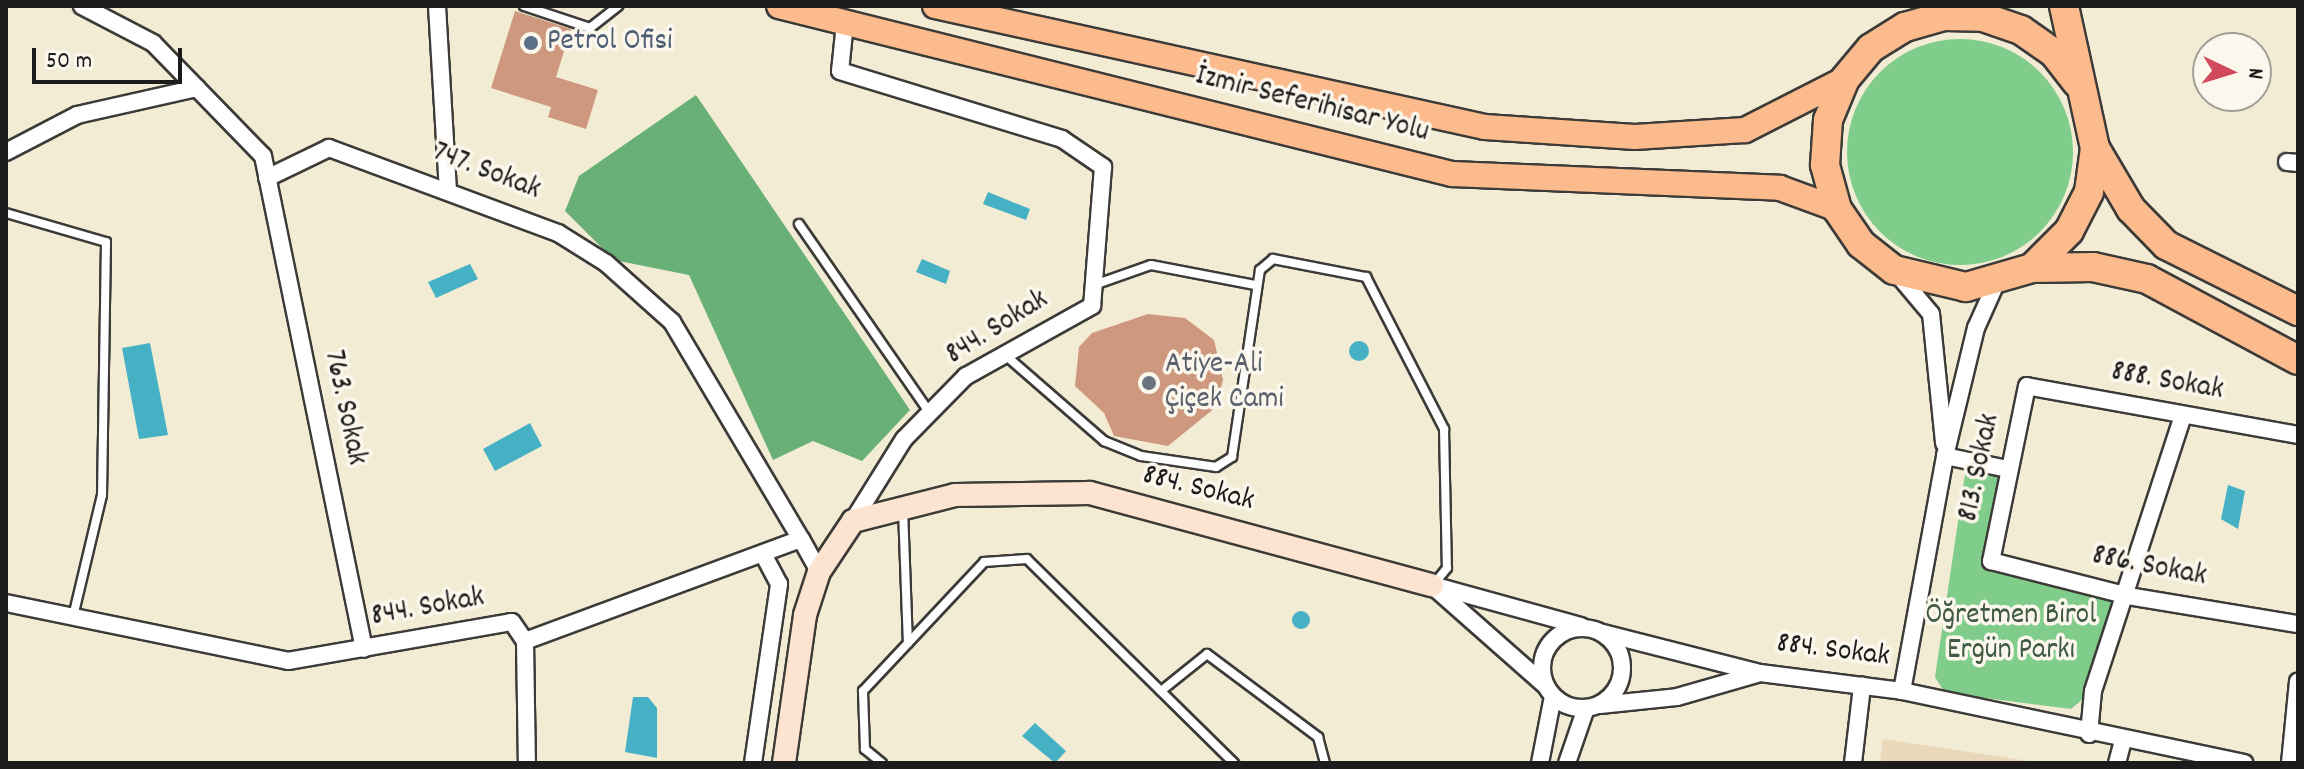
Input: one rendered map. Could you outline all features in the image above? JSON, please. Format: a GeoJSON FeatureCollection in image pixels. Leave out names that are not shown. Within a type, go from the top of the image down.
{"type":"FeatureCollection","features":[{"type":"Feature","properties":{"kind":"highway"},"geometry":{"type":"LineString","coordinates":[[2064,6],[2077,83],[2095,148],[2131,209],[2166,245],[2298,311]]}},
{"type":"Feature","properties":{"kind":"highway"},"geometry":{"type":"LineString","coordinates":[[2077,83],[2053,52],[2021,30],[1983,17],[1949,11],[1905,27],[1871,48],[1845,79],[1827,135],[1825,165],[1837,209],[1861,244],[1894,270],[1966,287],[1997,281],[2032,268],[2093,267],[2147,279],[2298,360]]}},
{"type":"Feature","properties":{"kind":"highway"},"geometry":{"type":"LineString","coordinates":[[2032,268],[2069,231],[2089,192],[2095,148]]}},
{"type":"Feature","properties":{"kind":"main road","name":"İzmir Seferihisar Yolu"},"geometry":{"type":"LineString","coordinates":[[779,6],[1452,174],[1780,188],[1837,209]]}},
{"type":"Feature","properties":{"kind":"main road","name":"İzmir Seferihisar Yolu"},"geometry":{"type":"LineString","coordinates":[[935,6],[1485,127],[1635,137],[1745,130],[1845,79]]}},
{"type":"Feature","properties":{"kind":"street"},"geometry":{"type":"LineString","coordinates":[[82,6],[153,43],[263,156],[267,178]]}},
{"type":"Feature","properties":{"kind":"street"},"geometry":{"type":"LineString","coordinates":[[437,6],[448,190]]}},
{"type":"Feature","properties":{"kind":"street"},"geometry":{"type":"LineString","coordinates":[[845,23],[840,71],[1062,139],[1103,167],[1097,284]]}},
{"type":"Feature","properties":{"kind":"street"},"geometry":{"type":"LineString","coordinates":[[6,152],[77,115],[197,88]]}},
{"type":"Feature","properties":{"kind":"street","name":"747. Sokak"},"geometry":{"type":"LineString","coordinates":[[267,178],[329,148],[558,233],[606,263],[672,322],[801,539]]}},
{"type":"Feature","properties":{"kind":"street","name":"763. Sokak"},"geometry":{"type":"LineString","coordinates":[[267,178],[364,649]]}},
{"type":"Feature","properties":{"kind":"street"},"geometry":{"type":"LineString","coordinates":[[1894,270],[1931,314],[1945,456]]}},
{"type":"Feature","properties":{"kind":"street"},"geometry":{"type":"LineString","coordinates":[[1902,691],[1945,456],[1976,328],[1997,281]]}},
{"type":"Feature","properties":{"kind":"street","name":"844. Sokak"},"geometry":{"type":"LineString","coordinates":[[853,521],[904,439],[930,413],[1002,352],[1092,306],[1097,284]]}},
{"type":"Feature","properties":{"kind":"street","name":"888. Sokak"},"geometry":{"type":"LineString","coordinates":[[2027,386],[2298,435]]}},
{"type":"Feature","properties":{"kind":"street","name":"813. Sokak"},"geometry":{"type":"LineString","coordinates":[[1991,561],[2027,386]]}},
{"type":"Feature","properties":{"kind":"street"},"geometry":{"type":"LineString","coordinates":[[2089,734],[2093,691],[2128,596],[2183,415]]}},
{"type":"Feature","properties":{"kind":"street"},"geometry":{"type":"LineString","coordinates":[[1945,456],[2008,469]]}},
{"type":"Feature","properties":{"kind":"street","name":"884. Sokak"},"geometry":{"type":"LineString","coordinates":[[853,521],[955,495],[1090,493],[1582,627]]}},
{"type":"Feature","properties":{"kind":"street"},"geometry":{"type":"LineString","coordinates":[[784,763],[805,615],[819,572],[853,521]]}},
{"type":"Feature","properties":{"kind":"street"},"geometry":{"type":"LineString","coordinates":[[527,763],[525,641],[765,558],[801,539],[819,572]]}},
{"type":"Feature","properties":{"kind":"street"},"geometry":{"type":"LineString","coordinates":[[753,763],[779,584],[765,558]]}},
{"type":"Feature","properties":{"kind":"street","name":"886. Sokak"},"geometry":{"type":"LineString","coordinates":[[1991,561],[2128,596],[2298,624]]}},
{"type":"Feature","properties":{"kind":"street"},"geometry":{"type":"LineString","coordinates":[[1432,585],[1550,691],[1592,707],[1677,697],[1760,673]]}},
{"type":"Feature","properties":{"kind":"street","name":"844. Sokak"},"geometry":{"type":"LineString","coordinates":[[6,603],[71,622],[288,661],[512,622],[525,641]]}},
{"type":"Feature","properties":{"kind":"street"},"geometry":{"type":"LineString","coordinates":[[1540,763],[1550,691],[1548,647],[1582,627],[1603,633],[1623,664],[1617,689],[1592,707],[1567,763]]}},
{"type":"Feature","properties":{"kind":"street","name":"884. Sokak"},"geometry":{"type":"LineString","coordinates":[[1603,633],[1760,673],[1902,691],[2089,734],[2245,763]]}},
{"type":"Feature","properties":{"kind":"street"},"geometry":{"type":"LineString","coordinates":[[2290,763],[2298,681]]}},
{"type":"Feature","properties":{"kind":"street"},"geometry":{"type":"LineString","coordinates":[[1853,763],[1862,686]]}},
{"type":"Feature","properties":{"kind":"street"},"geometry":{"type":"LineString","coordinates":[[2117,763],[2123,741]]}},
{"type":"Feature","properties":{"kind":"lane"},"geometry":{"type":"LineString","coordinates":[[524,6],[590,28],[618,6]]}},
{"type":"Feature","properties":{"kind":"lane"},"geometry":{"type":"LineString","coordinates":[[6,213],[106,242],[102,495],[71,622]]}},
{"type":"Feature","properties":{"kind":"lane"},"geometry":{"type":"LineString","coordinates":[[799,224],[930,413]]}},
{"type":"Feature","properties":{"kind":"lane"},"geometry":{"type":"LineString","coordinates":[[1002,352],[1104,441],[1141,456],[1216,467],[1232,457],[1255,285],[1273,259],[1338,267],[1366,277],[1385,307],[1444,429],[1447,568],[1432,585]]}},
{"type":"Feature","properties":{"kind":"lane"},"geometry":{"type":"LineString","coordinates":[[1097,284],[1151,265],[1255,285]]}},
{"type":"Feature","properties":{"kind":"lane"},"geometry":{"type":"LineString","coordinates":[[903,508],[908,643]]}},
{"type":"Feature","properties":{"kind":"lane"},"geometry":{"type":"LineString","coordinates":[[882,763],[865,749],[863,691],[984,562],[1027,559],[1234,763]]}},
{"type":"Feature","properties":{"kind":"lane"},"geometry":{"type":"LineString","coordinates":[[1161,691],[1207,654],[1318,737],[1325,763]]}},
{"type":"Feature","properties":{"kind":"shaded area"},"geometry":{"type":"Polygon","coordinates":[[[1883,739],[2043,763],[1880,763],[1883,739]]]}},
{"type":"Feature","properties":{"kind":"green space"},"geometry":{"type":"Polygon","coordinates":[[[1960,39],[2003,47],[2040,72],[2065,109],[2073,152],[2065,195],[2040,232],[2003,257],[1960,265],[1917,257],[1880,232],[1855,195],[1847,152],[1855,109],[1880,72],[1917,47],[1960,39]]]}},
{"type":"Feature","properties":{"kind":"green space"},"geometry":{"type":"Polygon","coordinates":[[[696,95],[910,410],[862,461],[813,441],[773,460],[689,275],[614,260],[565,211],[579,176],[696,95]]]}},
{"type":"Feature","properties":{"kind":"green space","name":"Öğretmen Birol Ergün Parkı"},"geometry":{"type":"Polygon","coordinates":[[[1967,461],[2001,467],[1983,550],[1991,561],[2128,596],[2093,691],[2071,709],[1945,693],[1935,677],[1967,461]]]}},
{"type":"Feature","properties":{"kind":"water"},"geometry":{"type":"Polygon","coordinates":[[[988,192],[1030,209],[1026,220],[983,204],[988,192]]]}},
{"type":"Feature","properties":{"kind":"water"},"geometry":{"type":"Polygon","coordinates":[[[922,259],[950,271],[946,284],[916,272],[922,259]]]}},
{"type":"Feature","properties":{"kind":"water"},"geometry":{"type":"Polygon","coordinates":[[[470,264],[478,279],[436,298],[428,282],[470,264]]]}},
{"type":"Feature","properties":{"kind":"water"},"geometry":{"type":"Polygon","coordinates":[[[1359,341],[1366,344],[1369,351],[1366,358],[1359,361],[1352,358],[1349,351],[1352,344],[1359,341]]]}},
{"type":"Feature","properties":{"kind":"water"},"geometry":{"type":"Polygon","coordinates":[[[150,343],[168,435],[139,439],[122,348],[150,343]]]}},
{"type":"Feature","properties":{"kind":"water"},"geometry":{"type":"Polygon","coordinates":[[[530,423],[542,446],[495,471],[483,449],[530,423]]]}},
{"type":"Feature","properties":{"kind":"water"},"geometry":{"type":"Polygon","coordinates":[[[2228,485],[2245,491],[2238,529],[2221,519],[2228,485]]]}},
{"type":"Feature","properties":{"kind":"water"},"geometry":{"type":"Polygon","coordinates":[[[1297,611],[1305,611],[1310,620],[1308,627],[1297,629],[1292,624],[1292,616],[1297,611]]]}},
{"type":"Feature","properties":{"kind":"water"},"geometry":{"type":"Polygon","coordinates":[[[633,697],[648,697],[657,708],[657,758],[625,752],[633,697]]]}},
{"type":"Feature","properties":{"kind":"water"},"geometry":{"type":"Polygon","coordinates":[[[1035,723],[1066,751],[1055,763],[1022,736],[1035,723]]]}},
{"type":"Feature","properties":{"kind":"building"},"geometry":{"type":"Polygon","coordinates":[[[515,11],[571,29],[556,77],[598,90],[586,129],[548,117],[551,107],[491,88],[515,11]]]}},
{"type":"Feature","properties":{"kind":"building","name":"Atiye-Ali Çiçek Cami"},"geometry":{"type":"Polygon","coordinates":[[[1148,314],[1185,318],[1214,340],[1223,380],[1216,407],[1168,446],[1114,436],[1104,413],[1075,386],[1079,347],[1092,333],[1148,314]]]}},
{"type":"Feature","properties":{"kind":"place","name":"Petrol Ofisi"},"geometry":{"type":"Point","coordinates":[531,43]}},
{"type":"Feature","properties":{"kind":"place","name":"Atiye-Ali Çiçek Cami"},"geometry":{"type":"Point","coordinates":[1149,383]}}]}
